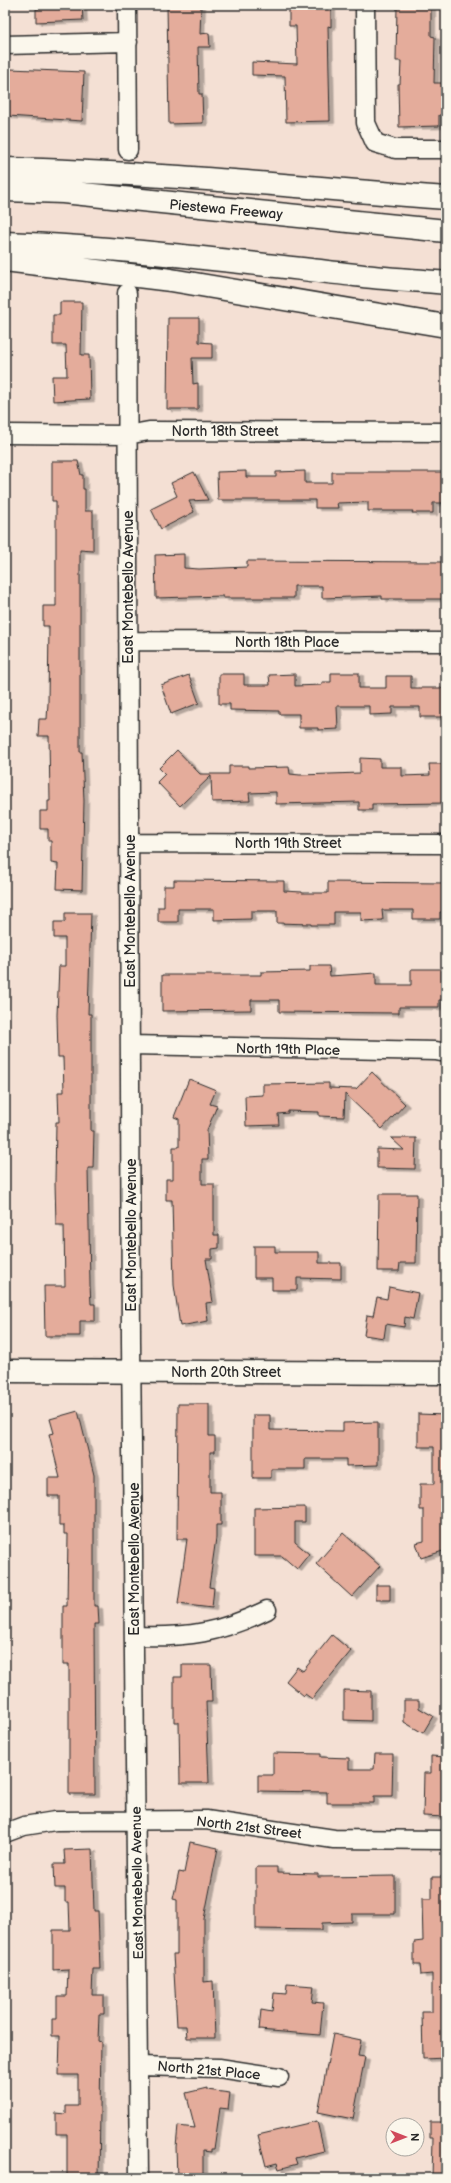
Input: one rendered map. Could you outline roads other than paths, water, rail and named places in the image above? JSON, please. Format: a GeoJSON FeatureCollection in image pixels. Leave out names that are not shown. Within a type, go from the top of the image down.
{"type":"FeatureCollection","features":[{"type":"Feature","properties":{"kind":"main road"},"geometry":{"type":"LineString","coordinates":[[5,169],[65,170],[175,177],[446,198]]}},
{"type":"Feature","properties":{"kind":"main road","name":"Piestewa Freeway"},"geometry":{"type":"LineString","coordinates":[[5,190],[62,192],[446,231]]}},
{"type":"Feature","properties":{"kind":"main road"},"geometry":{"type":"LineString","coordinates":[[5,243],[58,245],[164,254],[358,276],[446,283]]}},
{"type":"Feature","properties":{"kind":"main road"},"geometry":{"type":"LineString","coordinates":[[5,260],[171,280],[357,313],[446,326]]}},
{"type":"Feature","properties":{"kind":"main road","name":"North 20th Street"},"geometry":{"type":"LineString","coordinates":[[5,1371],[446,1373]]}},
{"type":"Feature","properties":{"kind":"street"},"geometry":{"type":"LineString","coordinates":[[127,5],[128,150]]}},
{"type":"Feature","properties":{"kind":"street"},"geometry":{"type":"LineString","coordinates":[[365,5],[366,123],[375,143],[395,148],[446,149]]}},
{"type":"Feature","properties":{"kind":"street"},"geometry":{"type":"LineString","coordinates":[[5,45],[128,42]]}},
{"type":"Feature","properties":{"kind":"street","name":"East Montebello Avenue"},"geometry":{"type":"LineString","coordinates":[[127,293],[132,1372],[139,2178]]}},
{"type":"Feature","properties":{"kind":"street","name":"North 18th Street"},"geometry":{"type":"LineString","coordinates":[[5,434],[127,435],[149,431],[446,432]]}},
{"type":"Feature","properties":{"kind":"street","name":"North 18th Place"},"geometry":{"type":"LineString","coordinates":[[128,641],[446,642]]}},
{"type":"Feature","properties":{"kind":"street","name":"North 19th Street"},"geometry":{"type":"LineString","coordinates":[[130,843],[446,844]]}},
{"type":"Feature","properties":{"kind":"street","name":"North 19th Place"},"geometry":{"type":"LineString","coordinates":[[130,1045],[428,1051],[446,1053]]}},
{"type":"Feature","properties":{"kind":"street"},"geometry":{"type":"LineString","coordinates":[[135,1636],[184,1636],[223,1629],[267,1610]]}},
{"type":"Feature","properties":{"kind":"street","name":"North 21st Street"},"geometry":{"type":"LineString","coordinates":[[5,1833],[24,1826],[55,1821],[136,1819],[206,1820],[334,1839],[446,1840]]}},
{"type":"Feature","properties":{"kind":"street","name":"North 21st Place"},"geometry":{"type":"LineString","coordinates":[[138,2066],[219,2068],[279,2077]]}}]}
